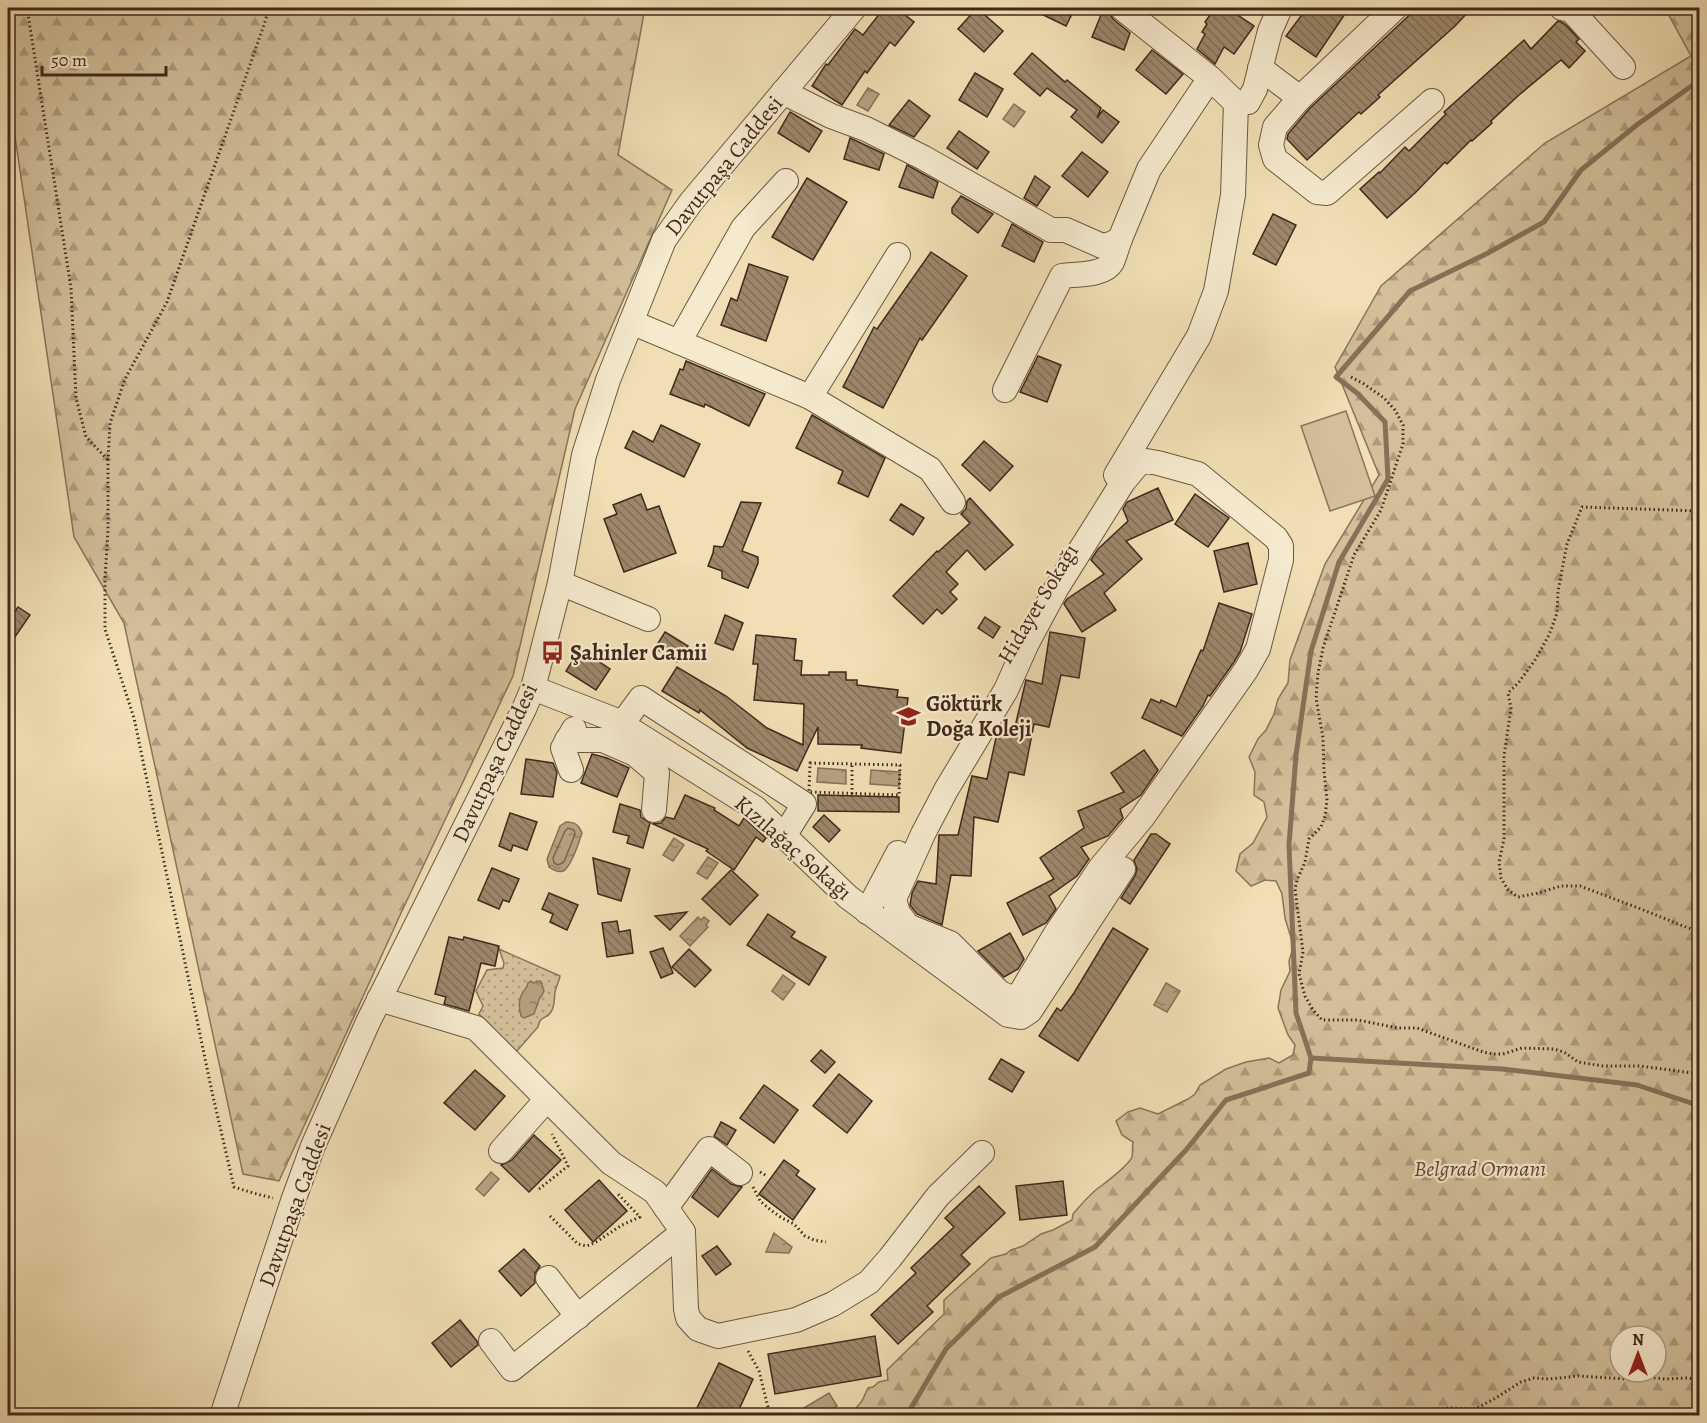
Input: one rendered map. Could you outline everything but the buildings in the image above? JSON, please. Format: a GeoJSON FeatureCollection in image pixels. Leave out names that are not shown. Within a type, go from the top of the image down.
{"type":"FeatureCollection","features":[{"type":"Feature","properties":{"kind":"street","name":"Davutpaşa Caddesi"},"geometry":{"type":"LineString","coordinates":[[222,1416],[313,1146],[379,999],[533,688],[560,583],[584,454],[608,380],[664,240],[691,202],[854,8]]}},
{"type":"Feature","properties":{"kind":"street"},"geometry":{"type":"LineString","coordinates":[[1122,8],[1210,78],[1236,103],[1248,102],[1255,88],[1270,31],[1281,8]]}},
{"type":"Feature","properties":{"kind":"street"},"geometry":{"type":"LineString","coordinates":[[1395,8],[1300,98],[1275,127],[1271,145],[1275,159],[1317,192],[1326,193],[1432,101]]}},
{"type":"Feature","properties":{"kind":"street"},"geometry":{"type":"LineString","coordinates":[[1562,8],[1571,10],[1623,67]]}},
{"type":"Feature","properties":{"kind":"street"},"geometry":{"type":"LineString","coordinates":[[1260,68],[1300,98]]}},
{"type":"Feature","properties":{"kind":"street"},"geometry":{"type":"LineString","coordinates":[[1005,390],[1062,276],[1099,273],[1110,265],[1149,169],[1210,78]]}},
{"type":"Feature","properties":{"kind":"street"},"geometry":{"type":"LineString","coordinates":[[783,92],[915,153],[1051,230],[1066,230],[1102,246],[1120,239]]}},
{"type":"Feature","properties":{"kind":"street","name":"Hidayet Sokağı"},"geometry":{"type":"LineString","coordinates":[[867,912],[990,683],[1199,336],[1216,291],[1233,195],[1236,103]]}},
{"type":"Feature","properties":{"kind":"street"},"geometry":{"type":"LineString","coordinates":[[679,342],[743,228],[786,181]]}},
{"type":"Feature","properties":{"kind":"street"},"geometry":{"type":"LineString","coordinates":[[810,397],[898,255]]}},
{"type":"Feature","properties":{"kind":"street"},"geometry":{"type":"LineString","coordinates":[[631,322],[810,397],[930,469],[953,502]]}},
{"type":"Feature","properties":{"kind":"street"},"geometry":{"type":"LineString","coordinates":[[1146,461],[1198,474],[1276,538],[1281,546],[1281,560],[1258,649],[1216,716],[1142,818],[1101,867],[1055,935],[1018,996],[1010,997],[1000,993],[950,943],[908,926],[898,913],[894,899],[923,834],[946,790],[1006,690],[1056,589],[1123,482],[1138,464],[1146,461]]}},
{"type":"Feature","properties":{"kind":"street"},"geometry":{"type":"LineString","coordinates":[[560,583],[648,619]]}},
{"type":"Feature","properties":{"kind":"street","name":"Kızılağaç Sokağı"},"geometry":{"type":"LineString","coordinates":[[533,688],[622,724],[755,808],[848,897],[1008,1015],[1021,1017],[1030,1011],[1123,869]]}},
{"type":"Feature","properties":{"kind":"street"},"geometry":{"type":"LineString","coordinates":[[622,724],[641,698],[804,804],[784,836]]}},
{"type":"Feature","properties":{"kind":"street"},"geometry":{"type":"LineString","coordinates":[[571,770],[563,748],[585,708]]}},
{"type":"Feature","properties":{"kind":"street"},"geometry":{"type":"LineString","coordinates":[[567,740],[603,740],[635,754],[657,773],[654,810]]}},
{"type":"Feature","properties":{"kind":"street"},"geometry":{"type":"LineString","coordinates":[[937,963],[950,943]]}},
{"type":"Feature","properties":{"kind":"street"},"geometry":{"type":"LineString","coordinates":[[379,999],[476,1028],[543,1103],[611,1163],[656,1191],[683,1232],[688,1318],[698,1329],[718,1336],[796,1320],[833,1304],[868,1282],[890,1258],[938,1196],[982,1153]]}},
{"type":"Feature","properties":{"kind":"street"},"geometry":{"type":"LineString","coordinates":[[501,1151],[543,1103]]}},
{"type":"Feature","properties":{"kind":"street"},"geometry":{"type":"LineString","coordinates":[[666,1208],[709,1149],[745,1177]]}},
{"type":"Feature","properties":{"kind":"street"},"geometry":{"type":"LineString","coordinates":[[491,1341],[512,1369],[683,1232]]}},
{"type":"Feature","properties":{"kind":"street"},"geometry":{"type":"LineString","coordinates":[[548,1278],[578,1317]]}},
{"type":"Feature","properties":{"kind":"path"},"geometry":{"type":"LineString","coordinates":[[27,8],[70,288],[76,398],[86,437],[108,460]]}},
{"type":"Feature","properties":{"kind":"path"},"geometry":{"type":"LineString","coordinates":[[268,8],[266,20],[168,302],[125,379],[110,423],[105,629],[134,718],[234,1187],[293,1201]]}},
{"type":"Feature","properties":{"kind":"path"},"geometry":{"type":"LineString","coordinates":[[1351,377],[1384,398],[1395,410],[1403,425],[1403,444],[1382,510],[1354,555],[1332,618],[1318,673],[1316,698],[1323,738],[1327,800],[1321,827],[1309,839],[1305,862],[1297,880],[1296,889],[1303,952],[1299,974],[1305,996],[1312,1010],[1322,1020],[1358,1020],[1398,1028],[1417,1028],[1483,1052],[1503,1054],[1522,1048],[1554,1049],[1578,1062],[1603,1066],[1640,1066],[1700,1074]]}},
{"type":"Feature","properties":{"kind":"path"},"geometry":{"type":"LineString","coordinates":[[1700,511],[1582,507],[1568,543],[1558,591],[1557,613],[1549,635],[1535,660],[1508,693],[1511,708],[1504,756],[1504,839],[1499,862],[1502,878],[1508,890],[1518,897],[1561,886],[1580,886],[1700,931]]}},
{"type":"Feature","properties":{"kind":"path"},"geometry":{"type":"LineString","coordinates":[[810,763],[852,764],[900,765],[899,795],[809,792],[810,763]]}},
{"type":"Feature","properties":{"kind":"path"},"geometry":{"type":"LineString","coordinates":[[852,764],[852,794]]}},
{"type":"Feature","properties":{"kind":"path"},"geometry":{"type":"LineString","coordinates":[[539,1189],[568,1166],[543,1103]]}},
{"type":"Feature","properties":{"kind":"path"},"geometry":{"type":"LineString","coordinates":[[745,1177],[760,1201],[772,1211],[794,1224],[805,1236],[826,1242]]}},
{"type":"Feature","properties":{"kind":"path"},"geometry":{"type":"LineString","coordinates":[[550,1216],[578,1244],[586,1246],[640,1216],[618,1194]]}},
{"type":"Feature","properties":{"kind":"path"},"geometry":{"type":"LineString","coordinates":[[744,1331],[748,1350],[759,1371],[769,1411]]}},
{"type":"Feature","properties":{"kind":"path"},"geometry":{"type":"LineString","coordinates":[[1398,1416],[1410,1411],[1475,1409],[1521,1382],[1534,1378],[1578,1376],[1700,1380]]}},
{"type":"Feature","properties":{"kind":"green space"},"geometry":{"type":"Polygon","coordinates":[[[8,8],[645,8],[618,155],[672,190],[575,409],[513,676],[401,913],[279,1181],[243,1174],[124,623],[74,537],[8,89],[8,8]]]}},
{"type":"Feature","properties":{"kind":"green space","name":"Belgrad Ormanı"},"geometry":{"type":"Polygon","coordinates":[[[1665,8],[1699,8],[1699,1415],[849,1416],[862,1401],[868,1388],[888,1380],[887,1370],[944,1314],[944,1300],[991,1258],[1006,1254],[1072,1220],[1073,1214],[1087,1198],[1126,1165],[1132,1157],[1133,1142],[1122,1135],[1116,1121],[1128,1112],[1140,1108],[1158,1114],[1188,1099],[1195,1094],[1200,1085],[1226,1069],[1246,1062],[1269,1058],[1279,1063],[1293,1055],[1295,1045],[1288,1035],[1278,1008],[1281,990],[1290,971],[1289,961],[1292,951],[1282,894],[1276,881],[1265,880],[1251,886],[1236,871],[1240,854],[1253,843],[1267,817],[1264,802],[1254,795],[1255,772],[1249,757],[1258,739],[1266,730],[1278,699],[1288,683],[1290,660],[1325,564],[1379,475],[1335,367],[1381,286],[1545,143],[1691,56],[1665,8]]]}},
{"type":"Feature","properties":{"kind":"green space"},"geometry":{"type":"Polygon","coordinates":[[[1346,411],[1375,496],[1330,511],[1301,426],[1346,411]]]}},
{"type":"Feature","properties":{"kind":"green space"},"geometry":{"type":"Polygon","coordinates":[[[499,949],[560,976],[551,1012],[540,1021],[538,1027],[516,1052],[479,1014],[483,1006],[476,991],[487,970],[503,968],[504,963],[499,949]]]}},
{"type":"Feature","properties":{"kind":"water"},"geometry":{"type":"Polygon","coordinates":[[[868,88],[879,94],[868,111],[857,105],[868,88]]]}},
{"type":"Feature","properties":{"kind":"water"},"geometry":{"type":"Polygon","coordinates":[[[1014,104],[1025,112],[1014,127],[1003,119],[1014,104]]]}},
{"type":"Feature","properties":{"kind":"water"},"geometry":{"type":"Polygon","coordinates":[[[818,768],[846,770],[846,784],[817,782],[818,768]]]}},
{"type":"Feature","properties":{"kind":"water"},"geometry":{"type":"Polygon","coordinates":[[[871,770],[900,772],[899,786],[870,784],[871,770]]]}},
{"type":"Feature","properties":{"kind":"water"},"geometry":{"type":"Polygon","coordinates":[[[566,822],[576,824],[582,833],[569,865],[563,871],[557,871],[549,867],[547,859],[560,826],[566,822]]]}},
{"type":"Feature","properties":{"kind":"water"},"geometry":{"type":"Polygon","coordinates":[[[674,838],[684,845],[673,861],[663,855],[674,838]]]}},
{"type":"Feature","properties":{"kind":"water"},"geometry":{"type":"Polygon","coordinates":[[[708,857],[718,863],[707,879],[697,873],[708,857]]]}},
{"type":"Feature","properties":{"kind":"water"},"geometry":{"type":"Polygon","coordinates":[[[698,917],[701,920],[704,917],[709,921],[706,925],[708,927],[690,946],[680,936],[698,917]]]}},
{"type":"Feature","properties":{"kind":"water"},"geometry":{"type":"Polygon","coordinates":[[[783,975],[795,984],[783,1000],[772,991],[783,975]]]}},
{"type":"Feature","properties":{"kind":"water"},"geometry":{"type":"Polygon","coordinates":[[[531,981],[533,983],[540,981],[544,991],[534,1014],[524,1018],[520,1013],[519,1001],[531,981]]]}},
{"type":"Feature","properties":{"kind":"water"},"geometry":{"type":"Polygon","coordinates":[[[1166,983],[1180,991],[1167,1012],[1154,1005],[1166,983]]]}},
{"type":"Feature","properties":{"kind":"water"},"geometry":{"type":"Polygon","coordinates":[[[491,1172],[499,1179],[484,1196],[476,1189],[491,1172]]]}},
{"type":"Feature","properties":{"kind":"water"},"geometry":{"type":"Polygon","coordinates":[[[774,1233],[792,1247],[789,1253],[766,1252],[774,1233]]]}},
{"type":"Feature","properties":{"kind":"water"},"geometry":{"type":"Polygon","coordinates":[[[829,1393],[837,1406],[821,1415],[792,1415],[829,1393]]]}},
{"type":"Feature","properties":{"kind":"waterway"},"geometry":{"type":"LineString","coordinates":[[903,1416],[911,1408],[946,1349],[999,1297],[1095,1247],[1186,1150],[1226,1100],[1309,1073],[1311,1058],[1296,1013],[1289,845],[1296,755],[1311,651],[1339,562],[1388,479],[1385,422],[1357,393],[1336,377],[1410,291],[1488,253],[1544,222],[1581,170],[1638,124],[1700,80]]}},
{"type":"Feature","properties":{"kind":"waterway"},"geometry":{"type":"LineString","coordinates":[[1311,1058],[1502,1069],[1637,1085],[1700,1106]]}},
{"type":"Feature","properties":{"kind":"place","name":"Şahinler Camii"},"geometry":{"type":"Point","coordinates":[552,653]}},
{"type":"Feature","properties":{"kind":"place","name":"Göktürk Doğa Koleji"},"geometry":{"type":"Point","coordinates":[908,717]}}]}
